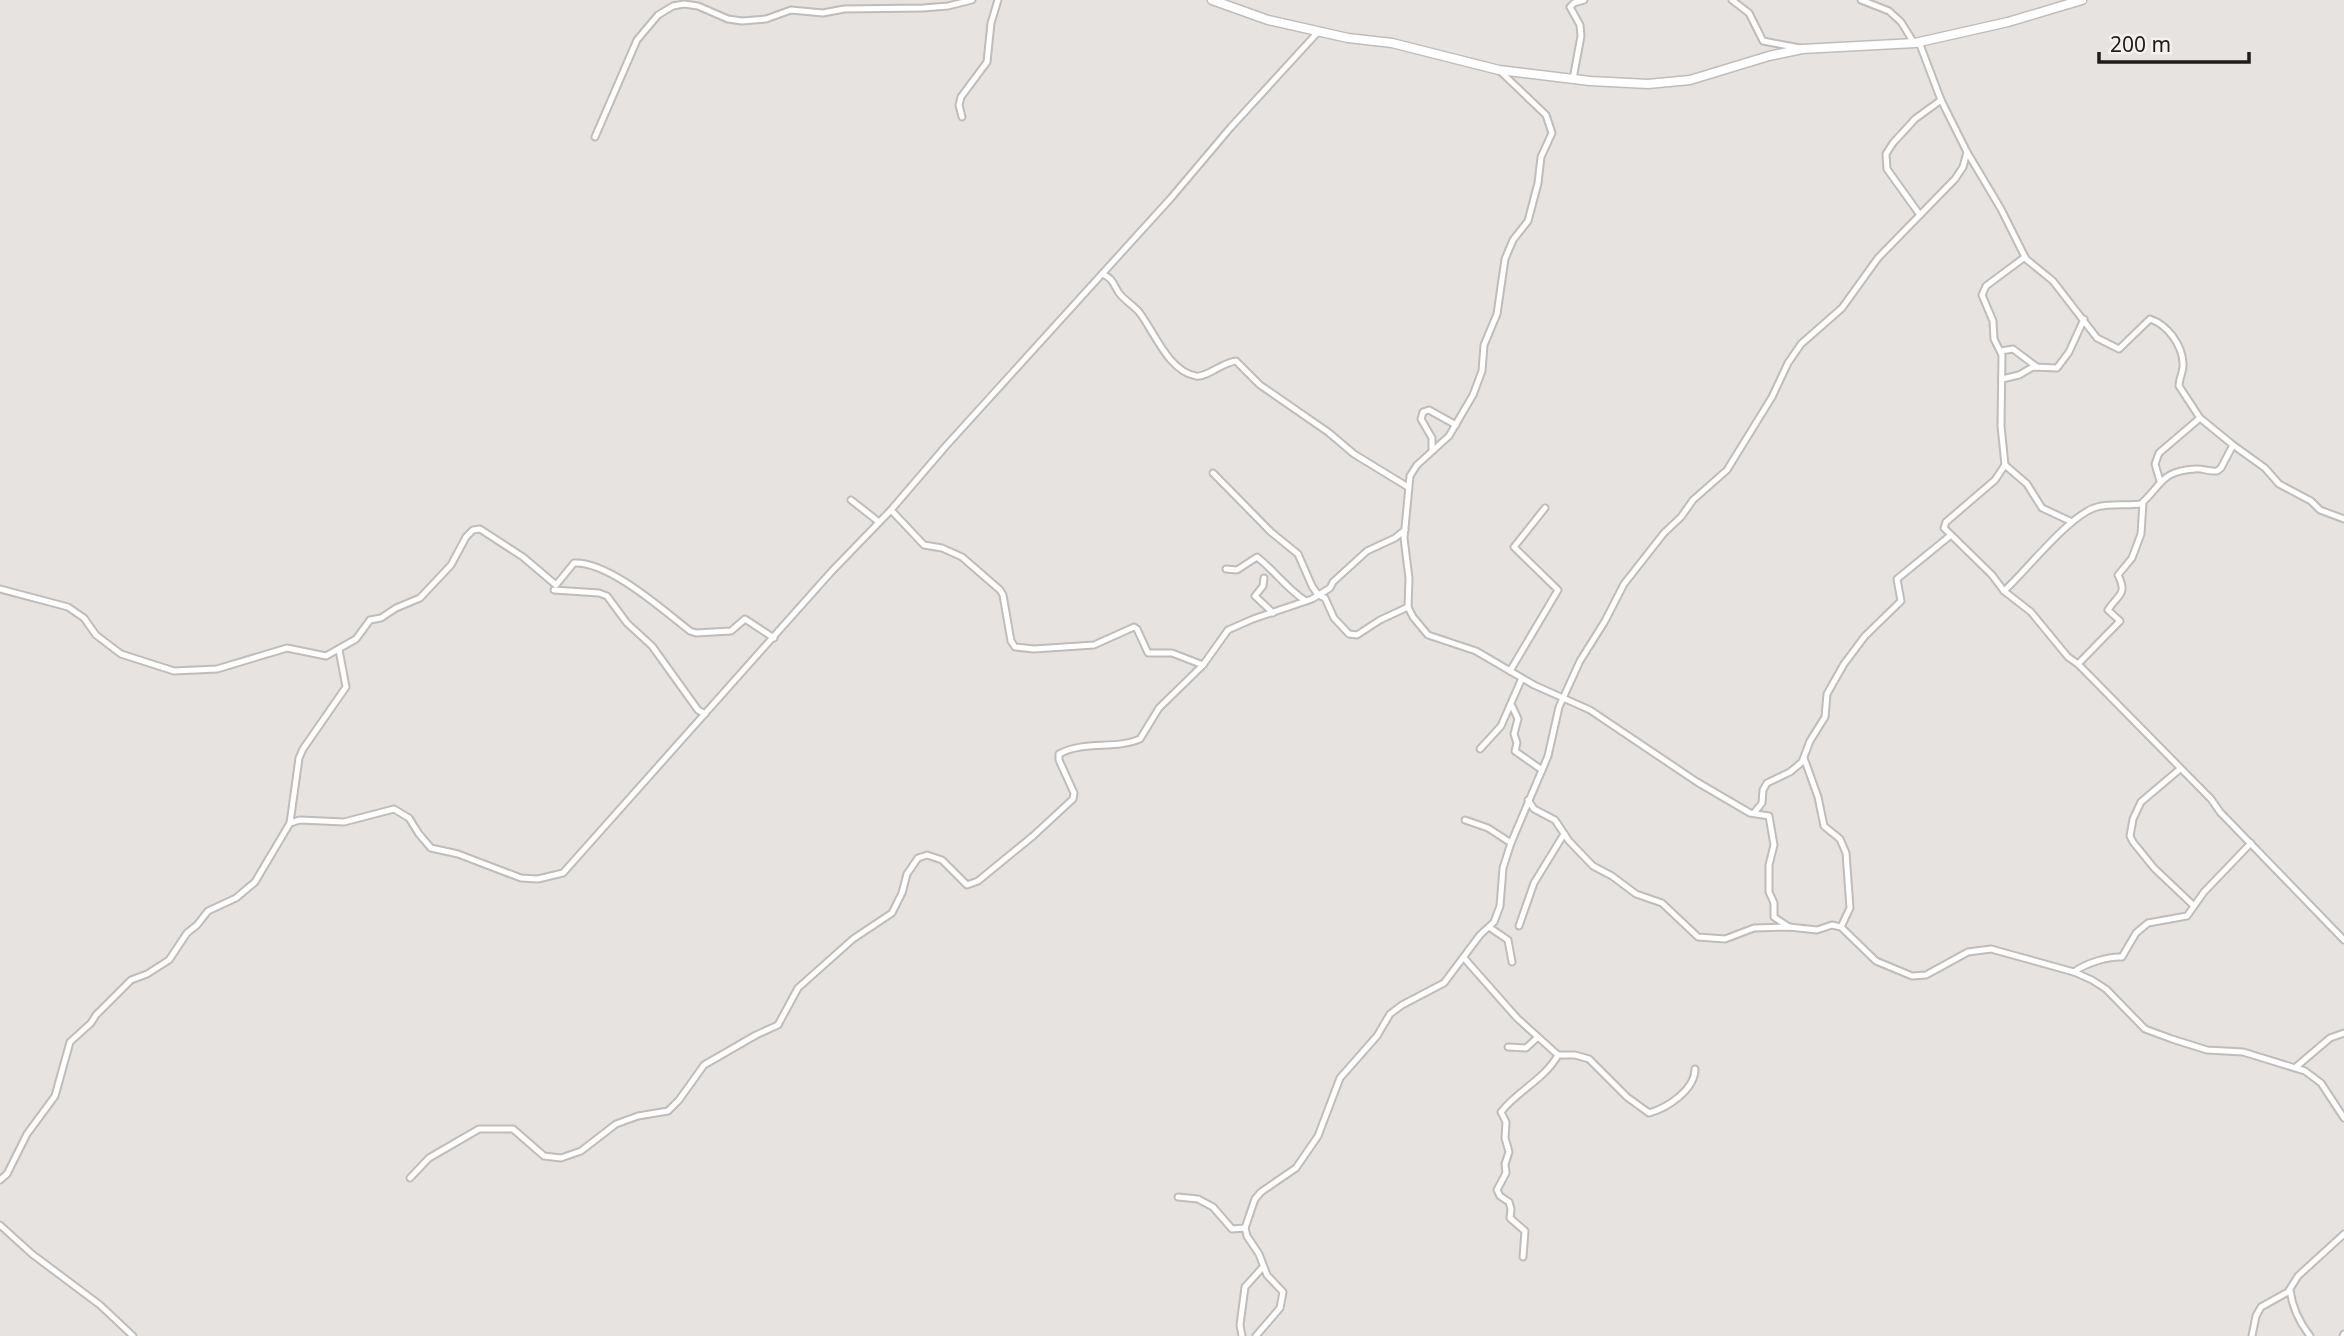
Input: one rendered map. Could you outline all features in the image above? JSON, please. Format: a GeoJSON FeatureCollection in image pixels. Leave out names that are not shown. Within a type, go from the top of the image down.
{"type":"FeatureCollection","features":[{"type":"Feature","properties":{"kind":"street"},"geometry":{"type":"LineString","coordinates":[[595,137],[637,40],[658,15],[673,6],[698,6],[728,19],[742,21],[766,19],[791,9],[823,13],[844,9],[932,8],[972,0]]}},
{"type":"Feature","properties":{"kind":"street"},"geometry":{"type":"LineString","coordinates":[[962,117],[959,105],[961,97],[987,62],[991,23],[998,0]]}},
{"type":"Feature","properties":{"kind":"street"},"geometry":{"type":"LineString","coordinates":[[1573,79],[1581,31],[1570,7],[1584,0]]}},
{"type":"Feature","properties":{"kind":"street"},"geometry":{"type":"LineString","coordinates":[[1732,0],[1749,13],[1763,41],[1802,49]]}},
{"type":"Feature","properties":{"kind":"street"},"geometry":{"type":"LineString","coordinates":[[1861,0],[1889,11],[1917,43],[1967,152],[1990,187],[2025,257],[2053,281],[2097,338],[2119,349],[2132,339],[2146,321],[2155,321],[2164,327],[2178,345],[2182,360],[2179,386],[2200,418],[2265,468],[2287,490],[2311,501],[2320,510],[2343,518]]}},
{"type":"Feature","properties":{"kind":"street"},"geometry":{"type":"LineString","coordinates":[[1215,1],[1268,20],[1318,32],[1392,43],[1500,71],[1634,83],[1689,79],[1769,55],[1802,49],[1917,43],[2008,22],[2082,0]]}},
{"type":"Feature","properties":{"kind":"street"},"geometry":{"type":"LineString","coordinates":[[290,823],[300,820],[344,822],[394,809],[406,815],[431,848],[458,854],[521,878],[538,879],[561,874],[1318,32]]}},
{"type":"Feature","properties":{"kind":"street"},"geometry":{"type":"LineString","coordinates":[[1500,71],[1546,115],[1552,133],[1541,157],[1538,183],[1528,221],[1513,240],[1502,268],[1500,300],[1484,345],[1482,371],[1457,425],[1449,436],[1417,465],[1408,487],[1404,546],[1409,578],[1408,607],[1428,635],[1476,651],[1522,678],[1590,710],[1697,782],[1754,814],[1765,814],[1770,818],[1773,845],[1769,865],[1770,895],[1774,903],[1774,917],[1789,927]]}},
{"type":"Feature","properties":{"kind":"street"},"geometry":{"type":"LineString","coordinates":[[1920,215],[1889,172],[1886,153],[1914,118],[1941,100]]}},
{"type":"Feature","properties":{"kind":"street"},"geometry":{"type":"LineString","coordinates":[[1256,1336],[1276,1315],[1283,1296],[1280,1287],[1271,1280],[1263,1267],[1259,1254],[1247,1236],[1245,1228],[1256,1196],[1296,1168],[1318,1136],[1340,1078],[1377,1037],[1391,1014],[1402,1005],[1444,983],[1498,914],[1503,868],[1551,746],[1563,697],[1580,661],[1624,584],[1636,566],[1693,500],[1727,470],[1801,344],[1842,308],[1878,258],[1955,179],[1963,167],[1967,152]]}},
{"type":"Feature","properties":{"kind":"street"},"geometry":{"type":"LineString","coordinates":[[2025,257],[1986,286],[1982,295],[1993,321],[1994,339],[2001,351],[2001,426],[2006,465],[2027,484],[2042,508],[2072,522]]}},
{"type":"Feature","properties":{"kind":"street"},"geometry":{"type":"LineString","coordinates":[[1102,274],[1115,283],[1119,293],[1142,315],[1167,355],[1181,368],[1194,376],[1201,376],[1216,367],[1236,361],[1260,385],[1328,432],[1353,454],[1408,487]]}},
{"type":"Feature","properties":{"kind":"street"},"geometry":{"type":"LineString","coordinates":[[2002,379],[2038,367],[2053,369],[2062,364],[2084,319]]}},
{"type":"Feature","properties":{"kind":"street"},"geometry":{"type":"LineString","coordinates":[[2001,351],[2014,349],[2038,367]]}},
{"type":"Feature","properties":{"kind":"street"},"geometry":{"type":"LineString","coordinates":[[1432,450],[1432,438],[1421,418],[1423,412],[1432,411],[1457,425]]}},
{"type":"Feature","properties":{"kind":"street"},"geometry":{"type":"LineString","coordinates":[[2160,481],[2155,464],[2159,453],[2200,418]]}},
{"type":"Feature","properties":{"kind":"street"},"geometry":{"type":"LineString","coordinates":[[2004,591],[2072,522],[2098,506],[2138,505],[2160,481],[2184,470],[2199,468],[2217,471],[2233,445]]}},
{"type":"Feature","properties":{"kind":"street"},"geometry":{"type":"LineString","coordinates":[[2006,465],[1995,480],[1946,522],[1944,528],[1992,575],[2004,591],[2031,612],[2068,657],[2078,664],[2344,940]]}},
{"type":"Feature","properties":{"kind":"street"},"geometry":{"type":"LineString","coordinates":[[1213,473],[1271,532],[1298,554],[1318,595],[1325,598],[1338,623],[1352,636],[1408,607]]}},
{"type":"Feature","properties":{"kind":"street"},"geometry":{"type":"LineString","coordinates":[[851,500],[879,523]]}},
{"type":"Feature","properties":{"kind":"street"},"geometry":{"type":"LineString","coordinates":[[2078,664],[2120,621],[2108,610],[2123,589],[2118,575],[2132,558],[2141,534],[2143,502]]}},
{"type":"Feature","properties":{"kind":"street"},"geometry":{"type":"LineString","coordinates":[[1510,671],[1558,590],[1514,547],[1545,508]]}},
{"type":"Feature","properties":{"kind":"street"},"geometry":{"type":"LineString","coordinates":[[891,510],[924,545],[942,548],[962,557],[1000,590],[1011,641],[1015,647],[1034,649],[1094,645],[1134,627],[1148,653],[1167,652],[1203,665]]}},
{"type":"Feature","properties":{"kind":"street"},"geometry":{"type":"LineString","coordinates":[[0,589],[68,607],[84,618],[96,635],[121,654],[174,671],[217,669],[280,649],[321,656],[339,650],[360,636],[370,620],[381,618],[419,598],[451,565],[466,537],[477,528],[523,557],[556,585],[572,566],[579,563],[618,578],[696,633],[732,631],[745,619],[774,638]]}},
{"type":"Feature","properties":{"kind":"street"},"geometry":{"type":"LineString","coordinates":[[410,1178],[429,1158],[479,1129],[513,1129],[544,1156],[561,1158],[581,1151],[616,1124],[639,1116],[668,1111],[704,1065],[778,1025],[798,988],[853,939],[892,913],[902,893],[907,874],[918,858],[927,855],[942,860],[967,885],[978,881],[1073,799],[1074,793],[1059,760],[1059,754],[1078,747],[1140,739],[1159,708],[1203,665],[1228,630],[1306,601],[1330,589],[1367,551],[1395,538],[1405,530]]}},
{"type":"Feature","properties":{"kind":"street"},"geometry":{"type":"LineString","coordinates":[[1754,814],[1762,803],[1762,790],[1767,783],[1790,772],[1804,758],[1810,741],[1825,717],[1827,694],[1838,674],[1865,636],[1901,601],[1897,579],[1951,535]]}},
{"type":"Feature","properties":{"kind":"street"},"geometry":{"type":"LineString","coordinates":[[1226,569],[1237,570],[1258,557],[1293,593],[1306,601]]}},
{"type":"Feature","properties":{"kind":"street"},"geometry":{"type":"LineString","coordinates":[[1264,578],[1263,586],[1255,596],[1273,613]]}},
{"type":"Feature","properties":{"kind":"street"},"geometry":{"type":"LineString","coordinates":[[554,590],[607,596],[627,623],[652,646],[698,710],[705,714]]}},
{"type":"Feature","properties":{"kind":"street"},"geometry":{"type":"LineString","coordinates":[[0,1180],[7,1174],[27,1134],[55,1096],[70,1042],[131,980],[147,974],[169,960],[187,933],[208,911],[236,898],[253,884],[290,823],[299,758],[312,734],[346,687],[339,650]]}},
{"type":"Feature","properties":{"kind":"street"},"geometry":{"type":"LineString","coordinates":[[1480,749],[1502,726],[1522,678]]}},
{"type":"Feature","properties":{"kind":"street"},"geometry":{"type":"LineString","coordinates":[[1512,706],[1518,719],[1514,732],[1515,751],[1542,770]]}},
{"type":"Feature","properties":{"kind":"street"},"geometry":{"type":"LineString","coordinates":[[1804,758],[1818,797],[1824,826],[1840,839],[1846,853],[1850,908],[1841,927]]}},
{"type":"Feature","properties":{"kind":"street"},"geometry":{"type":"LineString","coordinates":[[2180,769],[2141,803],[2133,819],[2130,836],[2154,868],[2193,905]]}},
{"type":"Feature","properties":{"kind":"street"},"geometry":{"type":"LineString","coordinates":[[1528,800],[1534,809],[1555,820],[1596,869],[1612,876],[1636,894],[1662,903],[1698,937],[1725,939],[1754,928],[1789,927],[1817,930],[1832,925],[1841,927],[1876,961],[1912,976],[1926,975],[1955,957],[1982,949],[2074,972],[2092,979],[2106,989],[2145,1029],[2207,1050],[2243,1052],[2296,1067],[2321,1083],[2344,1118]]}},
{"type":"Feature","properties":{"kind":"street"},"geometry":{"type":"LineString","coordinates":[[1465,820],[1488,828],[1511,843]]}},
{"type":"Feature","properties":{"kind":"street"},"geometry":{"type":"LineString","coordinates":[[1519,926],[1534,883],[1564,834]]}},
{"type":"Feature","properties":{"kind":"street"},"geometry":{"type":"LineString","coordinates":[[2074,972],[2091,962],[2114,956],[2122,957],[2136,933],[2148,923],[2187,916],[2193,905],[2251,843]]}},
{"type":"Feature","properties":{"kind":"street"},"geometry":{"type":"LineString","coordinates":[[1489,927],[1507,940],[1512,962]]}},
{"type":"Feature","properties":{"kind":"street"},"geometry":{"type":"LineString","coordinates":[[1464,958],[1517,1018],[1558,1055],[1575,1055],[1590,1060],[1627,1097],[1649,1113],[1681,1094],[1695,1078],[1695,1069]]}},
{"type":"Feature","properties":{"kind":"street"},"geometry":{"type":"LineString","coordinates":[[2296,1067],[2330,1038],[2344,1032]]}},
{"type":"Feature","properties":{"kind":"street"},"geometry":{"type":"LineString","coordinates":[[1508,1048],[1527,1048],[1538,1037]]}},
{"type":"Feature","properties":{"kind":"street"},"geometry":{"type":"LineString","coordinates":[[1523,1257],[1525,1231],[1510,1218],[1509,1202],[1500,1196],[1497,1190],[1506,1173],[1505,1164],[1509,1152],[1505,1138],[1506,1122],[1501,1112],[1545,1072],[1558,1055]]}},
{"type":"Feature","properties":{"kind":"street"},"geometry":{"type":"LineString","coordinates":[[1178,1197],[1203,1202],[1218,1211],[1232,1229],[1245,1228]]}},
{"type":"Feature","properties":{"kind":"street"},"geometry":{"type":"LineString","coordinates":[[0,1225],[32,1254],[100,1305],[133,1336]]}},
{"type":"Feature","properties":{"kind":"street"},"geometry":{"type":"LineString","coordinates":[[2252,1336],[2259,1310],[2290,1290],[2298,1276],[2344,1234]]}},
{"type":"Feature","properties":{"kind":"street"},"geometry":{"type":"LineString","coordinates":[[1242,1336],[1240,1325],[1245,1287],[1263,1267]]}},
{"type":"Feature","properties":{"kind":"street"},"geometry":{"type":"LineString","coordinates":[[2290,1290],[2291,1300],[2310,1336]]}}]}
